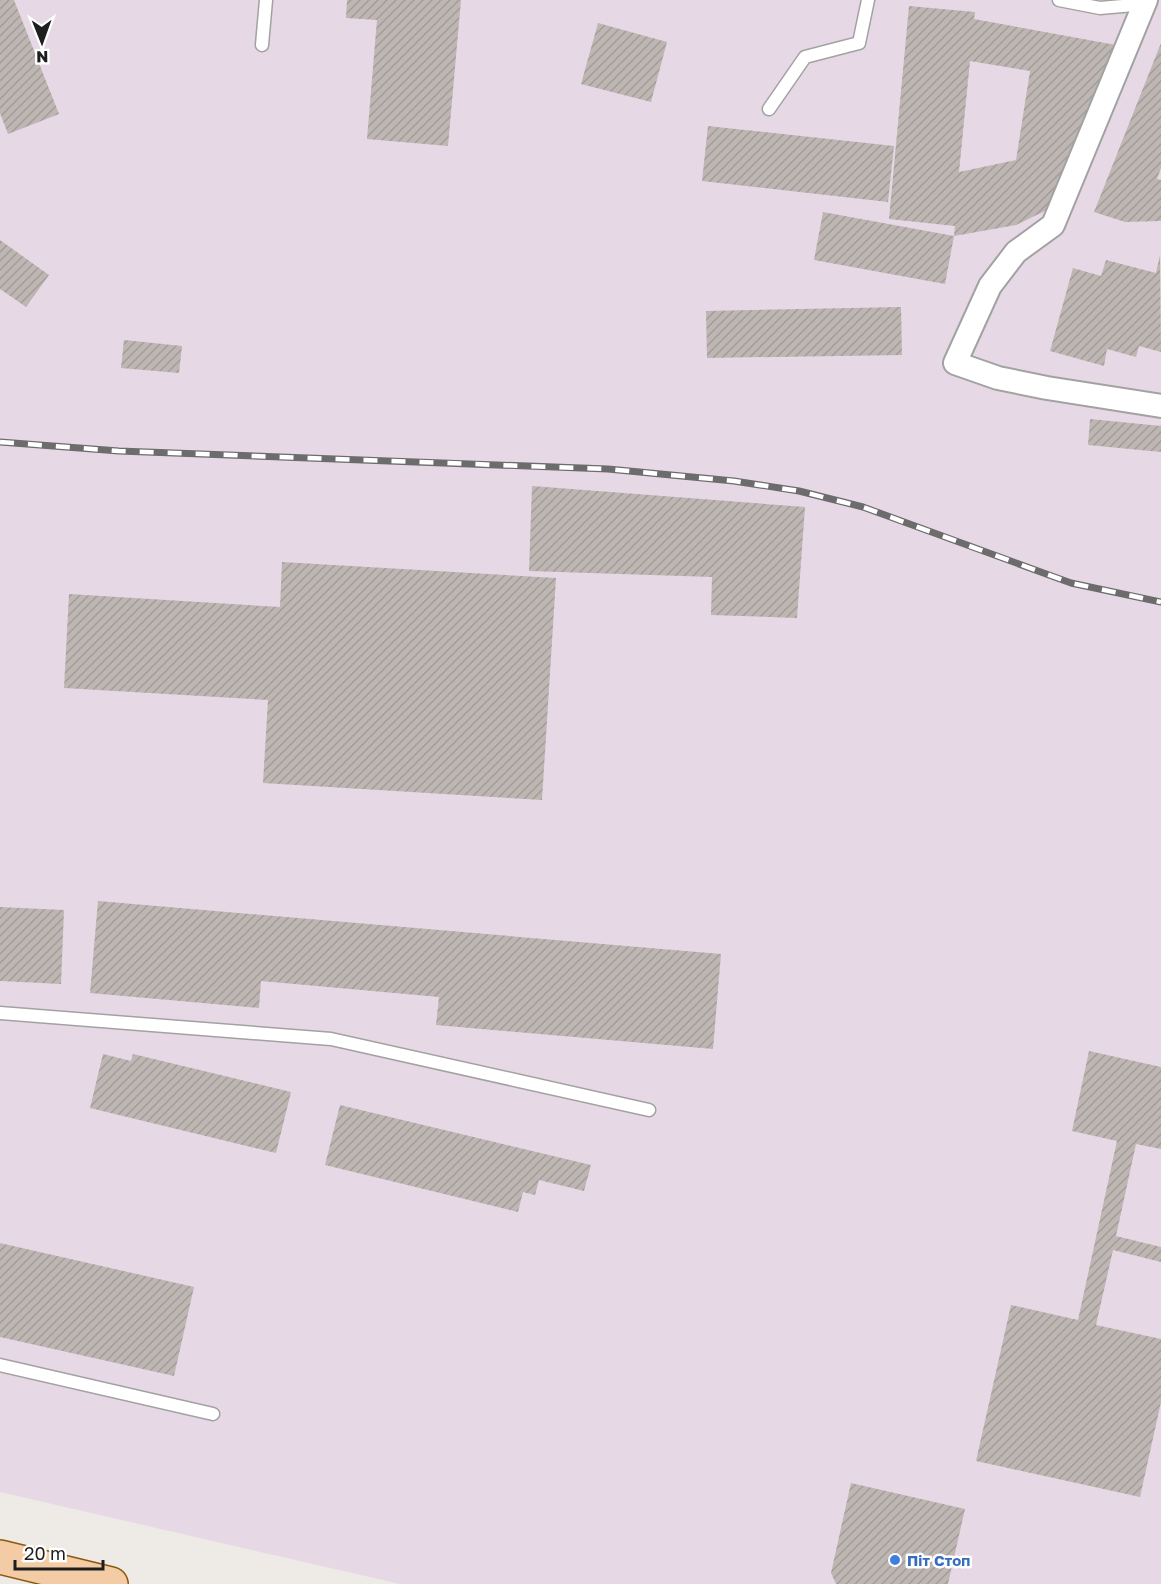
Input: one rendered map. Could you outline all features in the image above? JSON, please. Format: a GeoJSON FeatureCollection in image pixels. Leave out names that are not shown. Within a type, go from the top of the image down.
{"type":"FeatureCollection","features":[{"type":"Feature","properties":{"kind":"main road"},"geometry":{"type":"LineString","coordinates":[[0,1557],[111,1584]]}},
{"type":"Feature","properties":{"kind":"street"},"geometry":{"type":"LineString","coordinates":[[1145,2],[1053,225],[1016,252],[990,286],[955,363],[1008,380],[1161,406]]}},
{"type":"Feature","properties":{"kind":"lane"},"geometry":{"type":"LineString","coordinates":[[262,45],[266,0]]}},
{"type":"Feature","properties":{"kind":"lane"},"geometry":{"type":"LineString","coordinates":[[769,109],[805,57],[859,43],[868,0]]}},
{"type":"Feature","properties":{"kind":"lane"},"geometry":{"type":"LineString","coordinates":[[1059,0],[1101,8],[1145,2]]}},
{"type":"Feature","properties":{"kind":"lane"},"geometry":{"type":"LineString","coordinates":[[0,1013],[331,1039],[649,1110]]}},
{"type":"Feature","properties":{"kind":"lane"},"geometry":{"type":"LineString","coordinates":[[0,1365],[213,1414]]}},
{"type":"Feature","properties":{"kind":"shaded area"},"geometry":{"type":"Polygon","coordinates":[[[0,0],[1161,0],[1161,1584],[400,1584],[0,1492],[0,0]]]}},
{"type":"Feature","properties":{"kind":"building"},"geometry":{"type":"Polygon","coordinates":[[[0,0],[14,0],[59,114],[8,134],[0,113],[0,0]]]}},
{"type":"Feature","properties":{"kind":"building"},"geometry":{"type":"Polygon","coordinates":[[[347,0],[461,0],[448,146],[367,139],[377,20],[346,18],[347,0]]]}},
{"type":"Feature","properties":{"kind":"building"},"geometry":{"type":"Polygon","coordinates":[[[909,6],[975,12],[974,19],[1116,45],[1047,210],[1016,225],[954,236],[955,226],[889,219],[909,6]],[[970,61],[959,172],[1016,160],[1030,71],[970,61]]]}},
{"type":"Feature","properties":{"kind":"building"},"geometry":{"type":"Polygon","coordinates":[[[598,23],[667,42],[651,102],[581,84],[598,23]]]}},
{"type":"Feature","properties":{"kind":"building"},"geometry":{"type":"Polygon","coordinates":[[[1161,43],[1161,168],[1157,179],[1161,180],[1161,221],[1125,222],[1094,212],[1161,43]]]}},
{"type":"Feature","properties":{"kind":"building"},"geometry":{"type":"Polygon","coordinates":[[[708,126],[894,146],[888,202],[702,181],[708,126]]]}},
{"type":"Feature","properties":{"kind":"building"},"geometry":{"type":"Polygon","coordinates":[[[823,212],[954,236],[945,284],[814,260],[823,212]]]}},
{"type":"Feature","properties":{"kind":"building"},"geometry":{"type":"Polygon","coordinates":[[[0,240],[49,275],[26,307],[0,289],[0,240]]]}},
{"type":"Feature","properties":{"kind":"building"},"geometry":{"type":"Polygon","coordinates":[[[1160,255],[1161,352],[1139,346],[1136,357],[1107,349],[1104,366],[1050,351],[1073,268],[1101,276],[1106,260],[1156,273],[1160,255]]]}},
{"type":"Feature","properties":{"kind":"building"},"geometry":{"type":"Polygon","coordinates":[[[901,307],[902,355],[707,358],[706,311],[901,307]]]}},
{"type":"Feature","properties":{"kind":"building"},"geometry":{"type":"Polygon","coordinates":[[[124,340],[182,346],[179,373],[121,368],[124,340]]]}},
{"type":"Feature","properties":{"kind":"building"},"geometry":{"type":"Polygon","coordinates":[[[1090,419],[1161,426],[1161,452],[1088,445],[1090,419]]]}},
{"type":"Feature","properties":{"kind":"building"},"geometry":{"type":"Polygon","coordinates":[[[532,486],[805,507],[797,618],[711,615],[712,577],[529,571],[532,486]]]}},
{"type":"Feature","properties":{"kind":"building"},"geometry":{"type":"Polygon","coordinates":[[[282,562],[556,578],[542,800],[263,783],[268,700],[64,688],[69,594],[280,607],[282,562]]]}},
{"type":"Feature","properties":{"kind":"building"},"geometry":{"type":"Polygon","coordinates":[[[98,901],[721,954],[713,1049],[436,1025],[439,997],[261,981],[259,1008],[90,993],[98,901]]]}},
{"type":"Feature","properties":{"kind":"building"},"geometry":{"type":"Polygon","coordinates":[[[0,907],[64,910],[61,984],[0,981],[0,907]]]}},
{"type":"Feature","properties":{"kind":"building"},"geometry":{"type":"Polygon","coordinates":[[[1089,1051],[1161,1067],[1161,1149],[1136,1144],[1116,1236],[1161,1247],[1161,1262],[1113,1250],[1096,1325],[1161,1339],[1161,1402],[1140,1497],[976,1461],[1011,1305],[1078,1320],[1117,1141],[1072,1131],[1089,1051]]]}},
{"type":"Feature","properties":{"kind":"building"},"geometry":{"type":"Polygon","coordinates":[[[103,1054],[131,1061],[133,1054],[291,1092],[276,1153],[90,1108],[103,1054]]]}},
{"type":"Feature","properties":{"kind":"building"},"geometry":{"type":"Polygon","coordinates":[[[340,1105],[591,1165],[584,1191],[539,1180],[535,1195],[523,1192],[518,1212],[325,1165],[340,1105]]]}},
{"type":"Feature","properties":{"kind":"building"},"geometry":{"type":"Polygon","coordinates":[[[0,1243],[194,1287],[174,1376],[0,1337],[0,1243]]]}},
{"type":"Feature","properties":{"kind":"building"},"geometry":{"type":"Polygon","coordinates":[[[851,1483],[965,1509],[948,1584],[836,1584],[831,1573],[851,1483]]]}},
{"type":"Feature","properties":{"kind":"railway"},"geometry":{"type":"LineString","coordinates":[[0,442],[119,451],[608,469],[734,481],[799,491],[863,507],[1071,583],[1161,602]]}},
{"type":"Feature","properties":{"kind":"place","name":"Піт Стоп"},"geometry":{"type":"Point","coordinates":[895,1560]}}]}
